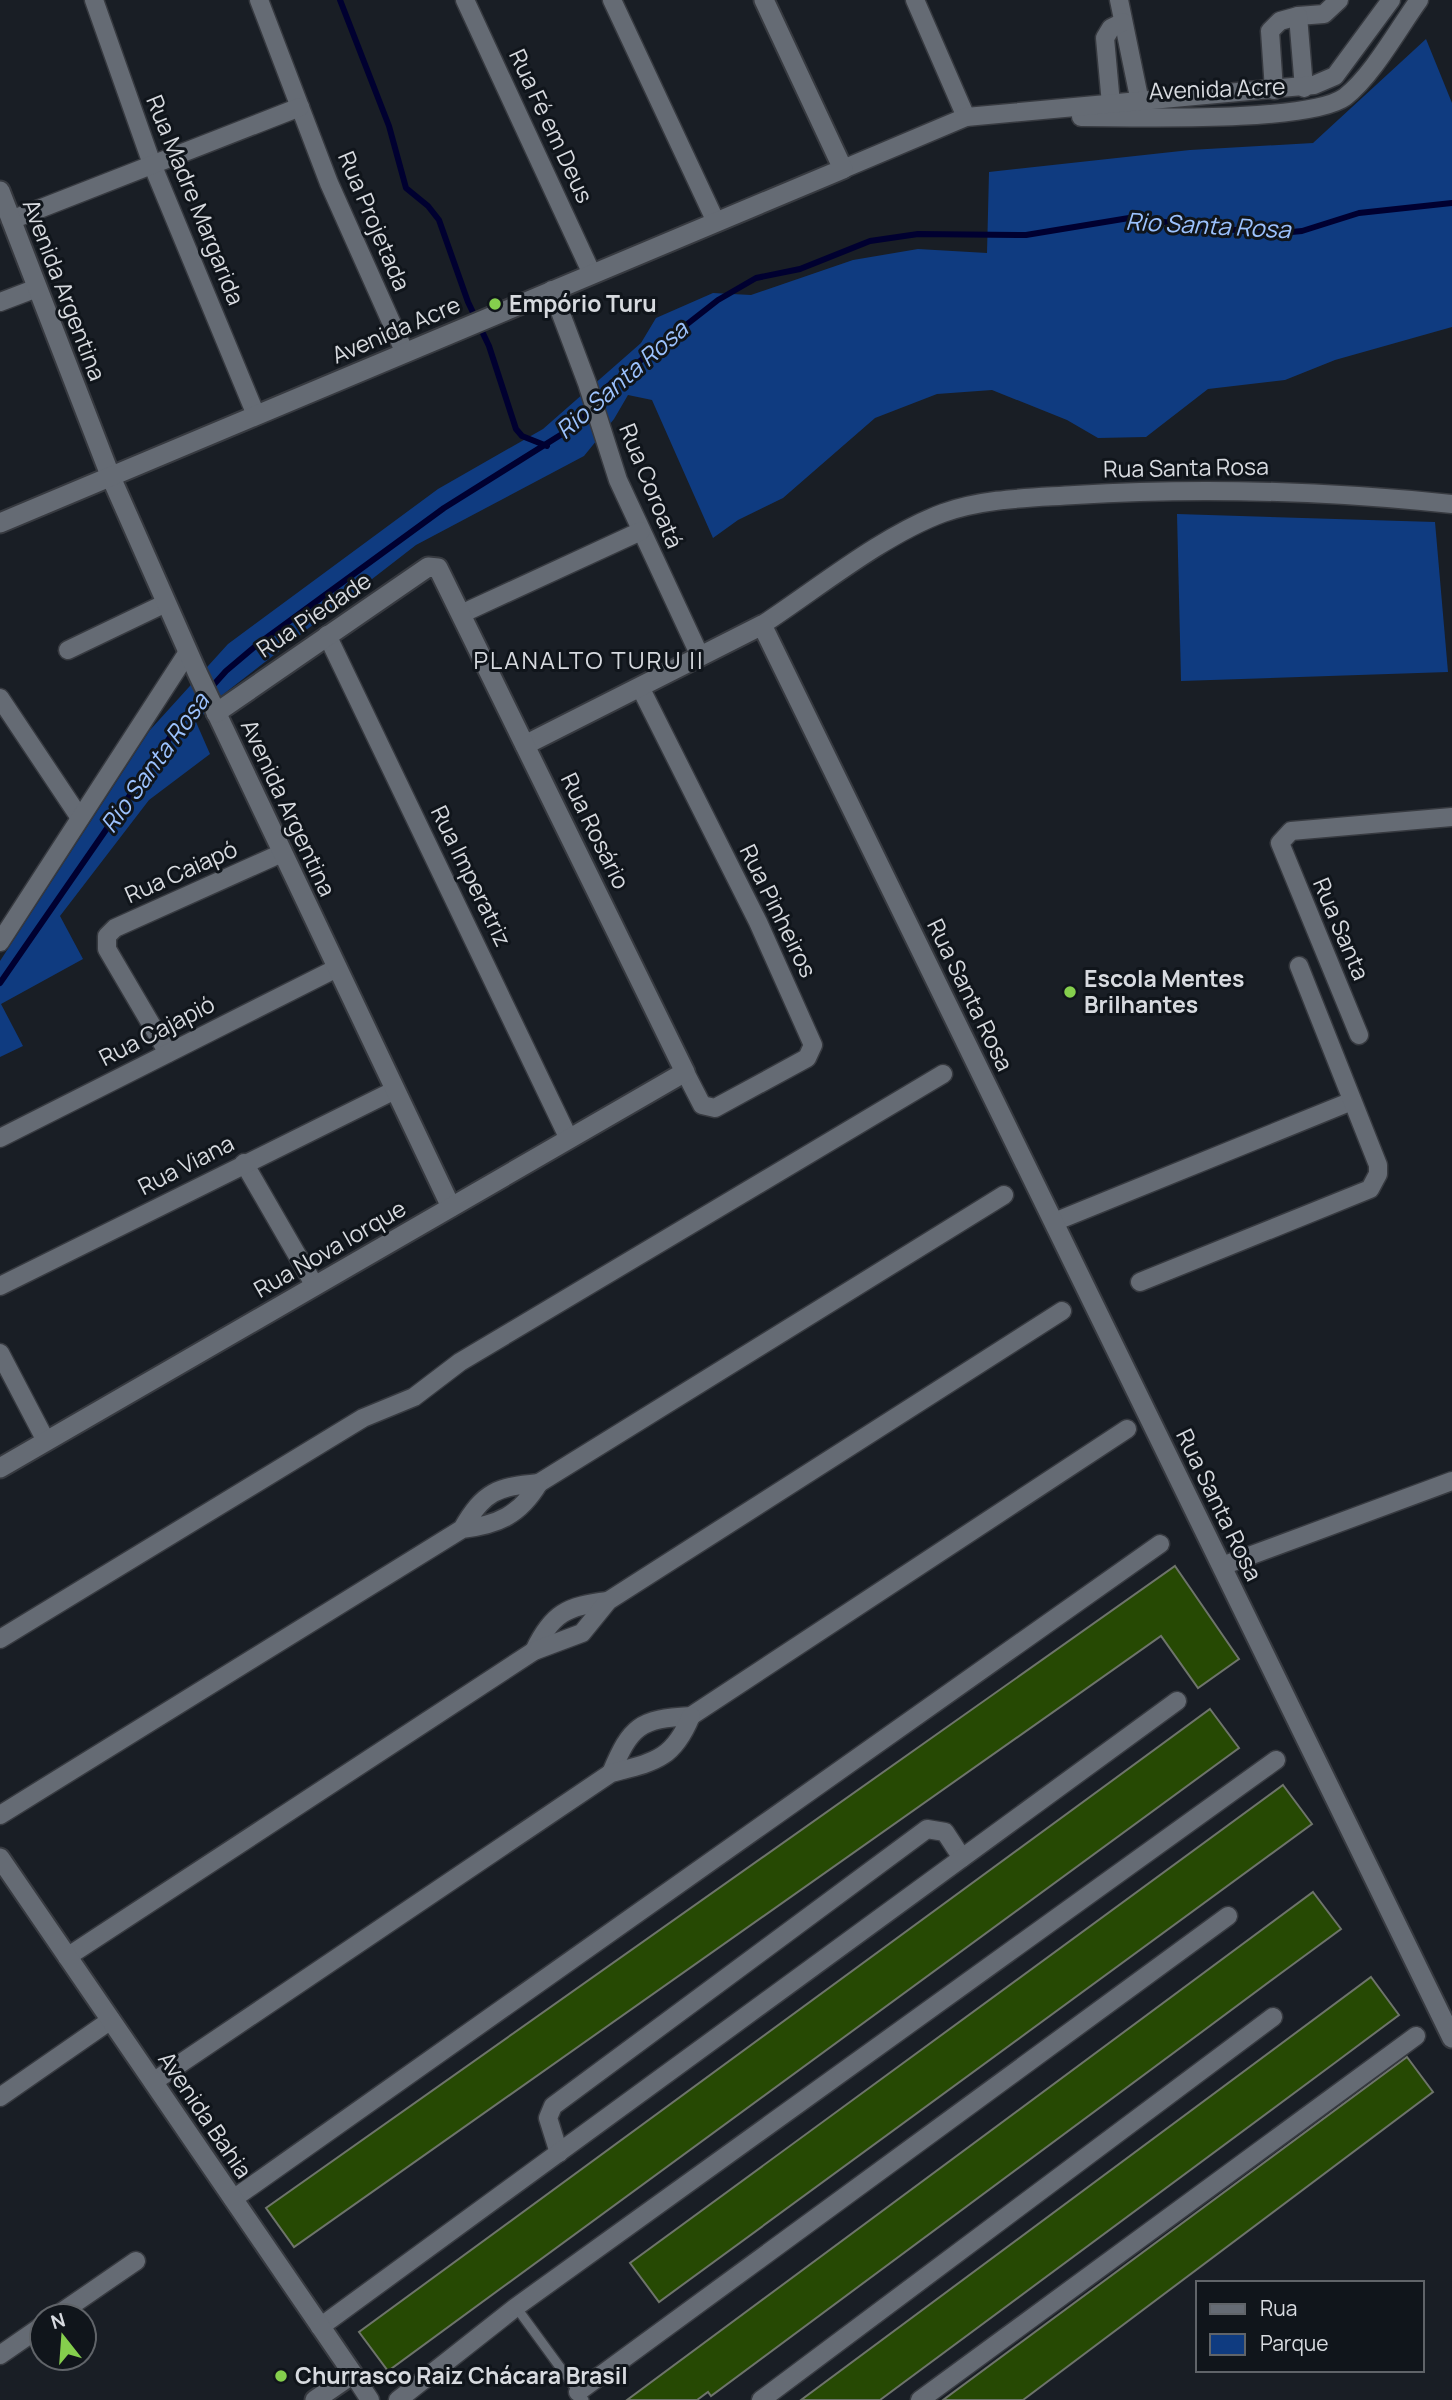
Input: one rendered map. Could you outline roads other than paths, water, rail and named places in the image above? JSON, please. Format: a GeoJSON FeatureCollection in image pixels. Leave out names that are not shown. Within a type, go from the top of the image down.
{"type":"FeatureCollection","features":[{"type":"Feature","properties":{"kind":"street","name":"Rua Madre Margarida"},"geometry":{"type":"LineString","coordinates":[[94,0],[152,164],[256,415]]}},
{"type":"Feature","properties":{"kind":"street","name":"Rua Projetada"},"geometry":{"type":"LineString","coordinates":[[259,0],[330,183],[405,353]]}},
{"type":"Feature","properties":{"kind":"street","name":"Rua Fé em Deus"},"geometry":{"type":"LineString","coordinates":[[466,0],[592,274]]}},
{"type":"Feature","properties":{"kind":"street"},"geometry":{"type":"LineString","coordinates":[[612,0],[716,222]]}},
{"type":"Feature","properties":{"kind":"street"},"geometry":{"type":"LineString","coordinates":[[764,0],[843,169]]}},
{"type":"Feature","properties":{"kind":"street"},"geometry":{"type":"LineString","coordinates":[[915,0],[965,117]]}},
{"type":"Feature","properties":{"kind":"street"},"geometry":{"type":"LineString","coordinates":[[1119,0],[1140,102]]}},
{"type":"Feature","properties":{"kind":"street"},"geometry":{"type":"LineString","coordinates":[[1274,90],[1270,31],[1280,21],[1298,16],[1324,14],[1339,0]]}},
{"type":"Feature","properties":{"kind":"street","name":"Avenida Acre"},"geometry":{"type":"LineString","coordinates":[[0,523],[965,117],[1304,88],[1335,76],[1391,0]]}},
{"type":"Feature","properties":{"kind":"street","name":"Avenida Acre"},"geometry":{"type":"LineString","coordinates":[[965,117],[1177,117],[1322,108],[1344,97],[1358,85],[1419,0]]}},
{"type":"Feature","properties":{"kind":"street"},"geometry":{"type":"LineString","coordinates":[[1298,16],[1304,88]]}},
{"type":"Feature","properties":{"kind":"street"},"geometry":{"type":"LineString","coordinates":[[1111,104],[1105,38],[1111,28],[1123,22]]}},
{"type":"Feature","properties":{"kind":"street"},"geometry":{"type":"LineString","coordinates":[[11,220],[300,107]]}},
{"type":"Feature","properties":{"kind":"street","name":"Avenida Argentina"},"geometry":{"type":"LineString","coordinates":[[0,191],[110,475],[166,603],[214,710],[451,1207]]}},
{"type":"Feature","properties":{"kind":"street"},"geometry":{"type":"LineString","coordinates":[[0,302],[37,288]]}},
{"type":"Feature","properties":{"kind":"street","name":"Rua Coroatá"},"geometry":{"type":"LineString","coordinates":[[552,290],[641,531],[700,656]]}},
{"type":"Feature","properties":{"kind":"street","name":"Rua Santa Rosa"},"geometry":{"type":"LineString","coordinates":[[1452,504],[1337,492],[1146,490],[977,505],[918,524],[762,625],[1452,2038]]}},
{"type":"Feature","properties":{"kind":"street"},"geometry":{"type":"LineString","coordinates":[[461,614],[641,531]]}},
{"type":"Feature","properties":{"kind":"street","name":"Rua Piedade"},"geometry":{"type":"LineString","coordinates":[[214,710],[428,567],[438,568],[441,572]]}},
{"type":"Feature","properties":{"kind":"street","name":"Rua Rosário"},"geometry":{"type":"LineString","coordinates":[[441,572],[685,1072],[702,1105],[708,1108]]}},
{"type":"Feature","properties":{"kind":"street"},"geometry":{"type":"LineString","coordinates":[[68,650],[166,603]]}},
{"type":"Feature","properties":{"kind":"street"},"geometry":{"type":"LineString","coordinates":[[525,745],[762,625]]}},
{"type":"Feature","properties":{"kind":"street","name":"Rua Imperatriz"},"geometry":{"type":"LineString","coordinates":[[327,635],[569,1139]]}},
{"type":"Feature","properties":{"kind":"street"},"geometry":{"type":"LineString","coordinates":[[0,942],[188,652]]}},
{"type":"Feature","properties":{"kind":"street","name":"Rua Pinheiros"},"geometry":{"type":"LineString","coordinates":[[640,687],[758,922],[813,1045],[807,1058],[715,1108],[708,1108]]}},
{"type":"Feature","properties":{"kind":"street"},"geometry":{"type":"LineString","coordinates":[[0,698],[80,818]]}},
{"type":"Feature","properties":{"kind":"street","name":"Rua Santa"},"geometry":{"type":"LineString","coordinates":[[1359,1035],[1280,843],[1292,831],[1452,817]]}},
{"type":"Feature","properties":{"kind":"street","name":"Rua Caiapó"},"geometry":{"type":"LineString","coordinates":[[168,1053],[105,942],[115,928],[282,853]]}},
{"type":"Feature","properties":{"kind":"street"},"geometry":{"type":"LineString","coordinates":[[1140,1282],[1370,1189],[1378,1165],[1299,966]]}},
{"type":"Feature","properties":{"kind":"street","name":"Rua Cajapió"},"geometry":{"type":"LineString","coordinates":[[0,1138],[337,968]]}},
{"type":"Feature","properties":{"kind":"street","name":"Rua Nova Iorque"},"geometry":{"type":"LineString","coordinates":[[0,1468],[685,1072]]}},
{"type":"Feature","properties":{"kind":"street"},"geometry":{"type":"LineString","coordinates":[[0,1639],[363,1418],[414,1397],[460,1362],[943,1074]]}},
{"type":"Feature","properties":{"kind":"street","name":"Rua Viana"},"geometry":{"type":"LineString","coordinates":[[0,1286],[395,1090]]}},
{"type":"Feature","properties":{"kind":"street"},"geometry":{"type":"LineString","coordinates":[[1054,1222],[1352,1101]]}},
{"type":"Feature","properties":{"kind":"street"},"geometry":{"type":"LineString","coordinates":[[244,1163],[315,1286]]}},
{"type":"Feature","properties":{"kind":"street"},"geometry":{"type":"LineString","coordinates":[[462,1529],[484,1497],[499,1489],[539,1483],[1004,1195]]}},
{"type":"Feature","properties":{"kind":"street"},"geometry":{"type":"LineString","coordinates":[[74,1952],[534,1651],[582,1633],[608,1601],[1062,1311]]}},
{"type":"Feature","properties":{"kind":"street"},"geometry":{"type":"LineString","coordinates":[[0,1353],[46,1441]]}},
{"type":"Feature","properties":{"kind":"street"},"geometry":{"type":"LineString","coordinates":[[611,1773],[624,1742],[634,1729],[647,1721],[691,1716],[1127,1429]]}},
{"type":"Feature","properties":{"kind":"street"},"geometry":{"type":"LineString","coordinates":[[1222,1566],[1452,1482]]}},
{"type":"Feature","properties":{"kind":"street"},"geometry":{"type":"LineString","coordinates":[[0,1815],[462,1529],[495,1523],[510,1517],[523,1508],[539,1483]]}},
{"type":"Feature","properties":{"kind":"street"},"geometry":{"type":"LineString","coordinates":[[239,2195],[1160,1544]]}},
{"type":"Feature","properties":{"kind":"street"},"geometry":{"type":"LineString","coordinates":[[534,1651],[552,1620],[569,1609],[608,1601]]}},
{"type":"Feature","properties":{"kind":"street"},"geometry":{"type":"LineString","coordinates":[[327,2322],[1177,1701]]}},
{"type":"Feature","properties":{"kind":"street"},"geometry":{"type":"LineString","coordinates":[[160,2078],[611,1773],[657,1761],[672,1750],[683,1735],[691,1716]]}},
{"type":"Feature","properties":{"kind":"street"},"geometry":{"type":"LineString","coordinates":[[398,2400],[516,2307],[1276,1760]]}},
{"type":"Feature","properties":{"kind":"street"},"geometry":{"type":"LineString","coordinates":[[559,2153],[548,2118],[553,2106],[916,1837],[927,1829],[945,1832],[962,1858]]}},
{"type":"Feature","properties":{"kind":"street","name":"Avenida Bahia"},"geometry":{"type":"LineString","coordinates":[[0,1858],[74,1952],[111,2020],[160,2078],[327,2322],[353,2374],[370,2400]]}},
{"type":"Feature","properties":{"kind":"street"},"geometry":{"type":"LineString","coordinates":[[581,2396],[598,2378],[1228,1916]]}},
{"type":"Feature","properties":{"kind":"street"},"geometry":{"type":"LineString","coordinates":[[761,2400],[1273,2017]]}},
{"type":"Feature","properties":{"kind":"street"},"geometry":{"type":"LineString","coordinates":[[0,2097],[111,2020]]}},
{"type":"Feature","properties":{"kind":"street"},"geometry":{"type":"LineString","coordinates":[[920,2400],[1416,2036]]}},
{"type":"Feature","properties":{"kind":"street"},"geometry":{"type":"LineString","coordinates":[[76,2302],[136,2261]]}},
{"type":"Feature","properties":{"kind":"street"},"geometry":{"type":"LineString","coordinates":[[0,2355],[28,2336]]}},
{"type":"Feature","properties":{"kind":"street"},"geometry":{"type":"LineString","coordinates":[[316,2400],[353,2374]]}},
{"type":"Feature","properties":{"kind":"lane"},"geometry":{"type":"LineString","coordinates":[[516,2307],[581,2396]]}},
{"type":"Feature","properties":{"kind":"waterway"},"geometry":{"type":"LineString","coordinates":[[340,0],[389,126],[406,188],[428,206],[439,220],[468,302],[489,346],[516,429],[522,436],[547,446]]}},
{"type":"Feature","properties":{"kind":"waterway","name":"Rio Santa Rosa"},"geometry":{"type":"LineString","coordinates":[[0,983],[182,720],[226,671],[258,644],[444,508],[570,429],[608,386],[718,300],[756,278],[800,269],[870,241],[918,234],[1026,235],[1129,218],[1271,234],[1302,231],[1359,213],[1452,203]]}},
{"type":"Feature","properties":{"kind":"place","name":"Empório Turu"},"geometry":{"type":"Point","coordinates":[495,304]}},
{"type":"Feature","properties":{"kind":"place","name":"Escola Mentes Brilhantes"},"geometry":{"type":"Point","coordinates":[1070,992]}},
{"type":"Feature","properties":{"kind":"place","name":"Churrasco Raiz Chácara Brasil"},"geometry":{"type":"Point","coordinates":[281,2376]}},
{"type":"Feature","properties":{"kind":"district","name":"PLANALTO TURU II"},"geometry":{"type":"Point","coordinates":[589,661]}}]}
